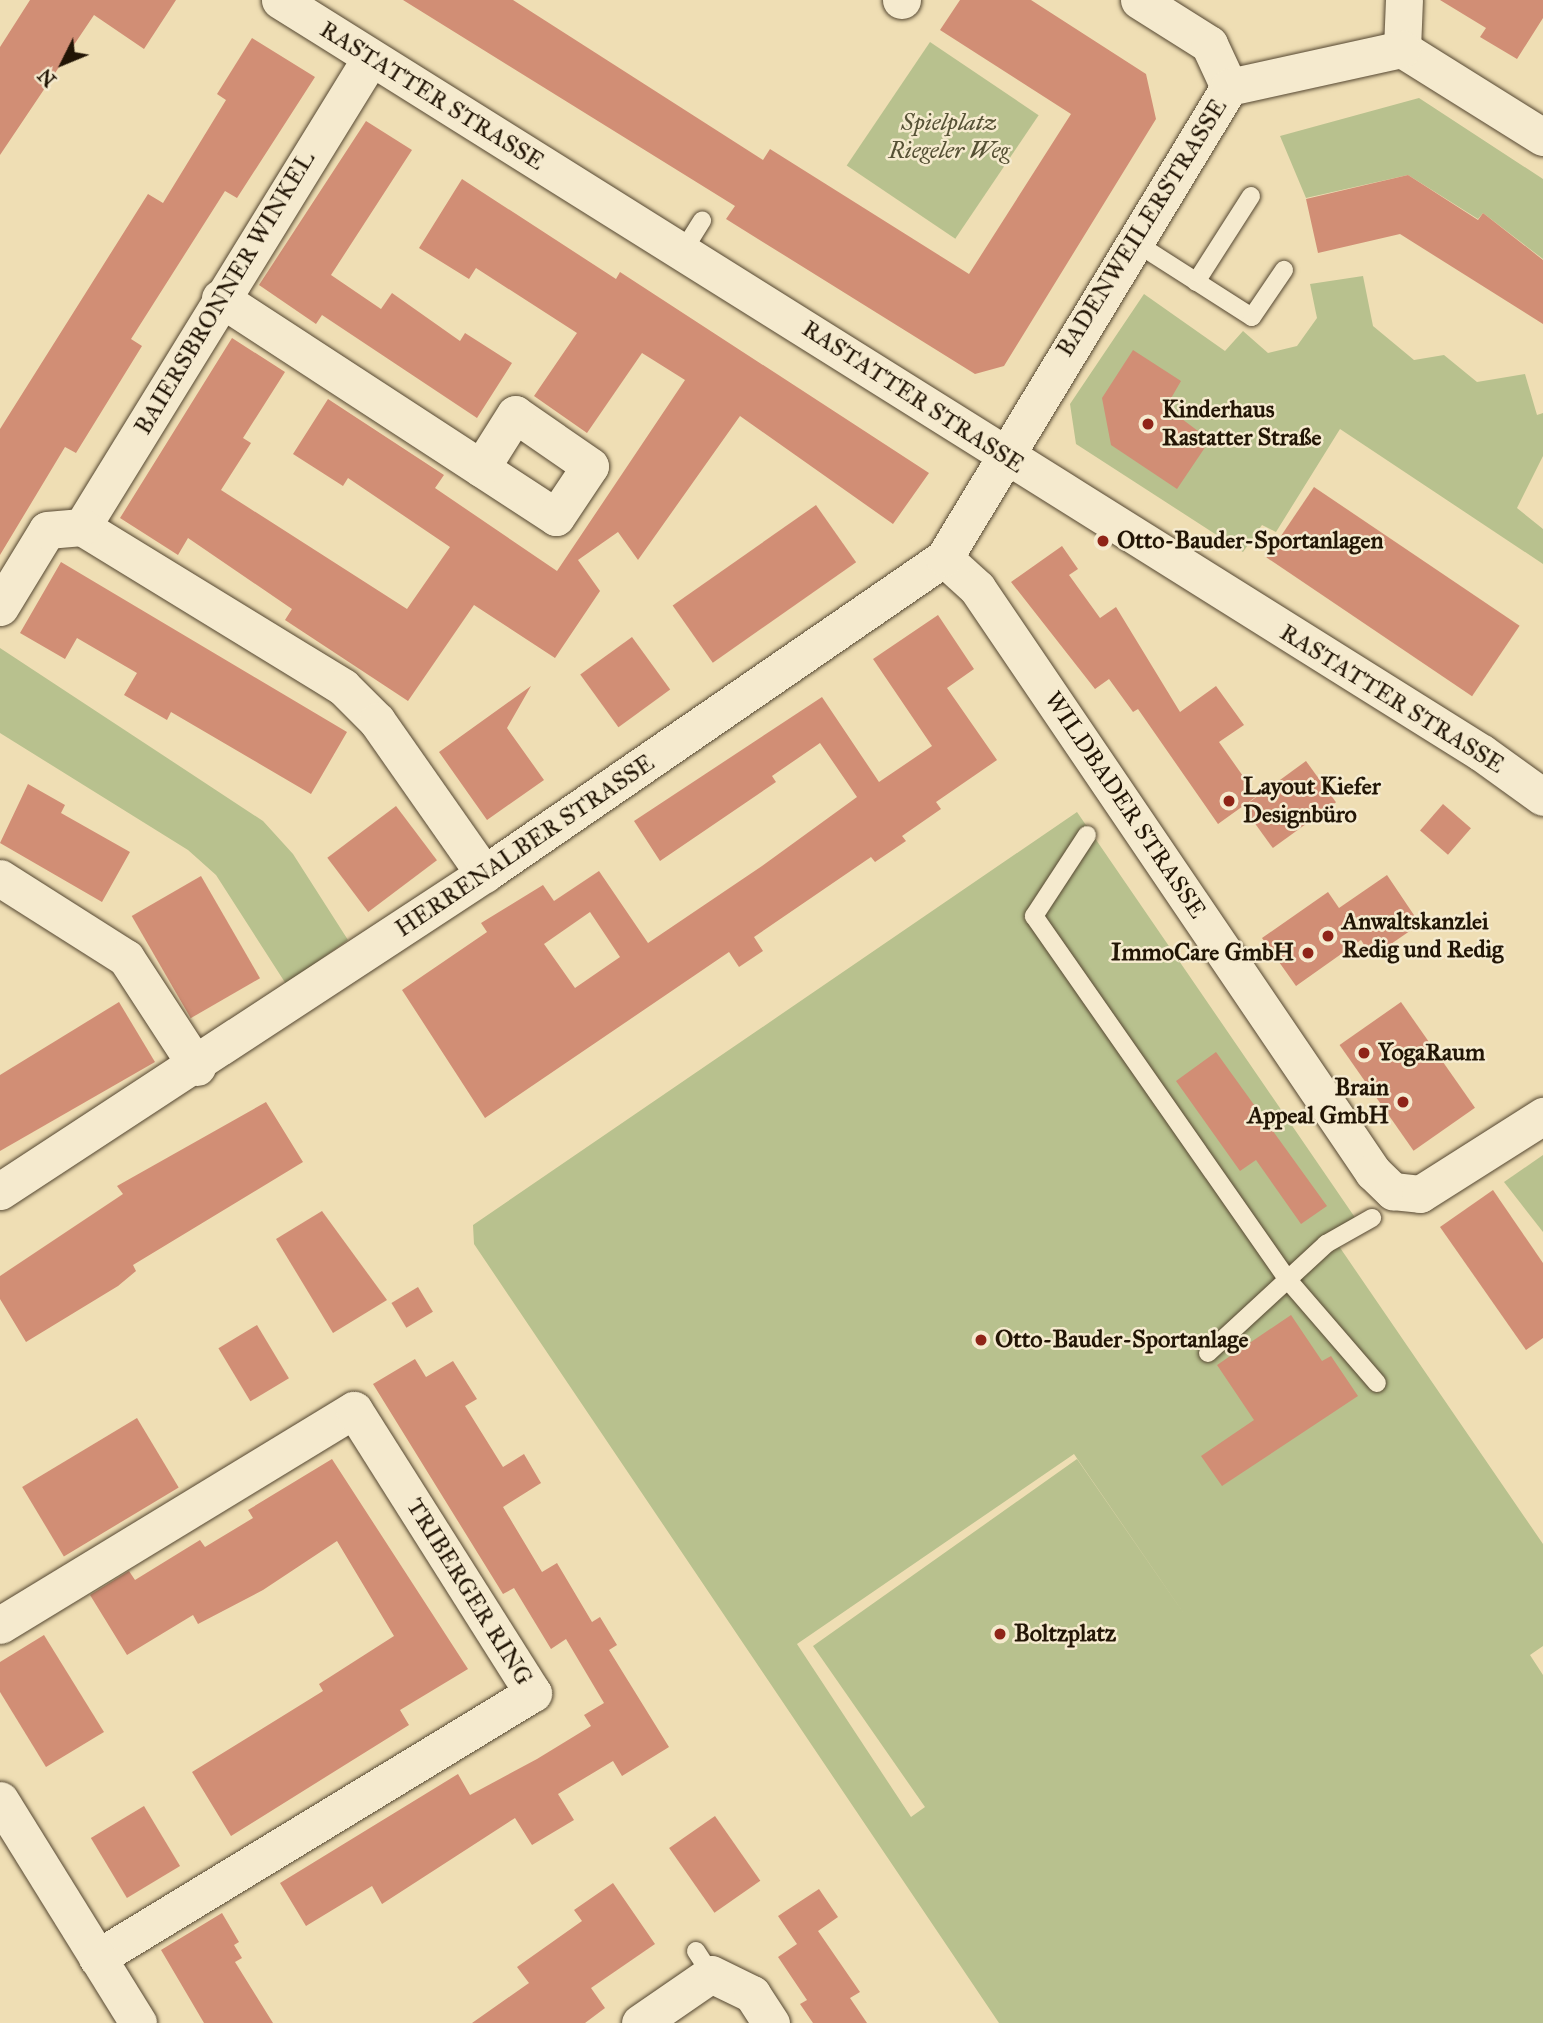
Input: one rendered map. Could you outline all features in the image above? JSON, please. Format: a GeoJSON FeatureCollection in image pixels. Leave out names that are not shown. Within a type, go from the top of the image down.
{"type":"FeatureCollection","features":[{"type":"Feature","properties":{"kind":"street","name":"RASTATTER STRASSE"},"geometry":{"type":"LineString","coordinates":[[280,0],[370,59],[683,251],[1543,797]]}},
{"type":"Feature","properties":{"kind":"street"},"geometry":{"type":"LineString","coordinates":[[1139,0],[1209,44],[1229,87]]}},
{"type":"Feature","properties":{"kind":"street"},"geometry":{"type":"LineString","coordinates":[[1404,0],[1402,49],[1543,137]]}},
{"type":"Feature","properties":{"kind":"street","name":"BADENWEILERSTRASSE"},"geometry":{"type":"LineString","coordinates":[[1001,453],[1229,87],[1402,49]]}},
{"type":"Feature","properties":{"kind":"street","name":"BAIERSBRONNER WINKEL"},"geometry":{"type":"LineString","coordinates":[[82,527],[220,298],[370,59]]}},
{"type":"Feature","properties":{"kind":"street"},"geometry":{"type":"LineString","coordinates":[[220,298],[481,468]]}},
{"type":"Feature","properties":{"kind":"street","name":"HERRENALBER STRASSE"},"geometry":{"type":"LineString","coordinates":[[0,1191],[197,1067],[484,874],[944,558],[1001,453]]}},
{"type":"Feature","properties":{"kind":"street"},"geometry":{"type":"LineString","coordinates":[[0,607],[47,530],[82,527],[344,687],[377,721],[484,874]]}},
{"type":"Feature","properties":{"kind":"street","name":"WILDBADER STRASSE"},"geometry":{"type":"LineString","coordinates":[[944,558],[977,588],[1373,1172],[1393,1191],[1420,1194],[1543,1116]]}},
{"type":"Feature","properties":{"kind":"street"},"geometry":{"type":"LineString","coordinates":[[0,878],[126,958],[197,1067]]}},
{"type":"Feature","properties":{"kind":"street","name":"TRIBERGER RING"},"geometry":{"type":"LineString","coordinates":[[0,1625],[354,1410],[533,1693],[97,1958]]}},
{"type":"Feature","properties":{"kind":"street"},"geometry":{"type":"LineString","coordinates":[[0,1800],[138,2023]]}},
{"type":"Feature","properties":{"kind":"street"},"geometry":{"type":"LineString","coordinates":[[640,2023],[703,1963],[752,1994],[772,2023]]}},
{"type":"Feature","properties":{"kind":"lane"},"geometry":{"type":"LineString","coordinates":[[1196,282],[1251,196]]}},
{"type":"Feature","properties":{"kind":"lane"},"geometry":{"type":"LineString","coordinates":[[683,251],[702,220]]}},
{"type":"Feature","properties":{"kind":"lane"},"geometry":{"type":"LineString","coordinates":[[1133,241],[1252,317],[1284,270]]}},
{"type":"Feature","properties":{"kind":"lane"},"geometry":{"type":"LineString","coordinates":[[1087,835],[1034,915],[1288,1280],[1377,1383]]}},
{"type":"Feature","properties":{"kind":"lane"},"geometry":{"type":"LineString","coordinates":[[1208,1353],[1353,1223],[1372,1217]]}},
{"type":"Feature","properties":{"kind":"green space","name":"Spielplatz Riegeler Weg"},"geometry":{"type":"Polygon","coordinates":[[[930,42],[1039,115],[955,239],[847,166],[930,42]]]}},
{"type":"Feature","properties":{"kind":"green space"},"geometry":{"type":"Polygon","coordinates":[[[1419,98],[1543,179],[1543,259],[1483,213],[1478,219],[1408,175],[1306,198],[1280,136],[1419,98]]]}},
{"type":"Feature","properties":{"kind":"green space"},"geometry":{"type":"Polygon","coordinates":[[[1363,276],[1373,326],[1414,360],[1444,355],[1477,382],[1525,374],[1537,415],[1543,413],[1543,456],[1517,508],[1543,529],[1543,564],[1340,429],[1276,532],[1262,525],[1243,552],[1076,444],[1070,404],[1144,294],[1225,351],[1243,331],[1268,353],[1297,346],[1317,318],[1310,284],[1363,276]]]}},
{"type":"Feature","properties":{"kind":"green space"},"geometry":{"type":"Polygon","coordinates":[[[0,648],[263,821],[293,854],[348,940],[286,984],[216,875],[188,850],[0,733],[0,648]]]}},
{"type":"Feature","properties":{"kind":"green space","name":"Otto-Bauder-Sportanlage"},"geometry":{"type":"Polygon","coordinates":[[[1077,812],[1356,1219],[1332,1236],[1543,1544],[1543,1646],[1530,1655],[1543,1675],[1543,2023],[999,2023],[474,1244],[473,1225],[1077,812]],[[1074,1454],[797,1644],[911,1817],[925,1807],[813,1646],[1077,1459],[1189,1621],[1074,1454]]]}},
{"type":"Feature","properties":{"kind":"green space"},"geometry":{"type":"Polygon","coordinates":[[[1543,1155],[1543,1232],[1504,1182],[1543,1155]]]}},
{"type":"Feature","properties":{"kind":"building"},"geometry":{"type":"Polygon","coordinates":[[[30,0],[176,0],[144,49],[94,15],[0,155],[0,47],[30,0]]]}},
{"type":"Feature","properties":{"kind":"building"},"geometry":{"type":"Polygon","coordinates":[[[403,0],[513,0],[763,160],[770,149],[969,274],[1071,114],[940,30],[960,0],[1031,0],[1146,74],[1156,119],[1004,366],[975,374],[726,219],[735,206],[403,0]]]}},
{"type":"Feature","properties":{"kind":"building"},"geometry":{"type":"Polygon","coordinates":[[[1440,0],[1543,0],[1543,18],[1517,59],[1480,37],[1486,28],[1440,0]]]}},
{"type":"Feature","properties":{"kind":"building"},"geometry":{"type":"Polygon","coordinates":[[[252,38],[315,77],[237,198],[225,191],[131,339],[142,346],[76,453],[65,447],[0,555],[0,429],[148,194],[163,203],[226,100],[217,94],[252,38]]]}},
{"type":"Feature","properties":{"kind":"building"},"geometry":{"type":"Polygon","coordinates":[[[366,121],[412,150],[331,275],[381,309],[392,293],[460,341],[465,333],[512,363],[477,418],[322,315],[316,324],[259,285],[366,121]]]}},
{"type":"Feature","properties":{"kind":"building"},"geometry":{"type":"Polygon","coordinates":[[[1408,175],[1478,220],[1483,213],[1543,260],[1543,324],[1400,234],[1318,253],[1306,199],[1408,175]]]}},
{"type":"Feature","properties":{"kind":"building"},"geometry":{"type":"Polygon","coordinates":[[[462,179],[616,279],[620,272],[929,473],[893,524],[740,416],[638,560],[618,532],[578,560],[600,591],[555,658],[474,605],[408,701],[285,620],[292,609],[188,538],[178,555],[120,518],[232,338],[285,372],[243,438],[251,443],[221,490],[407,609],[450,547],[348,478],[343,486],[293,454],[328,399],[444,475],[435,488],[557,571],[685,380],[642,353],[587,433],[534,396],[577,333],[476,268],[469,279],[419,248],[462,179]]]}},
{"type":"Feature","properties":{"kind":"building","name":"Kinderhaus Rastatter Straße"},"geometry":{"type":"Polygon","coordinates":[[[1133,350],[1181,381],[1166,407],[1210,440],[1177,489],[1111,445],[1102,398],[1133,350]]]}},
{"type":"Feature","properties":{"kind":"building"},"geometry":{"type":"Polygon","coordinates":[[[1314,487],[1520,626],[1472,696],[1266,557],[1314,487]]]}},
{"type":"Feature","properties":{"kind":"building"},"geometry":{"type":"Polygon","coordinates":[[[816,505],[856,562],[713,663],[673,605],[816,505]]]}},
{"type":"Feature","properties":{"kind":"building"},"geometry":{"type":"Polygon","coordinates":[[[1062,546],[1078,569],[1069,575],[1100,618],[1116,607],[1180,712],[1216,686],[1244,725],[1219,742],[1257,796],[1218,824],[1138,709],[1133,712],[1109,679],[1095,689],[1011,582],[1062,546]]]}},
{"type":"Feature","properties":{"kind":"building"},"geometry":{"type":"Polygon","coordinates":[[[61,562],[347,732],[311,794],[171,712],[167,720],[124,695],[137,673],[77,638],[65,659],[20,633],[61,562]]]}},
{"type":"Feature","properties":{"kind":"building"},"geometry":{"type":"Polygon","coordinates":[[[938,615],[974,669],[947,688],[997,760],[936,802],[941,809],[902,836],[906,841],[875,862],[871,857],[754,937],[763,951],[739,967],[729,952],[485,1118],[402,990],[487,932],[481,923],[543,885],[554,901],[599,871],[648,943],[762,866],[857,797],[820,743],[772,776],[776,782],[660,861],[634,821],[822,697],[879,782],[932,746],[873,659],[938,615]],[[590,912],[544,944],[575,988],[620,957],[590,912]]]}},
{"type":"Feature","properties":{"kind":"building"},"geometry":{"type":"Polygon","coordinates":[[[632,637],[670,690],[618,727],[580,675],[632,637]]]}},
{"type":"Feature","properties":{"kind":"building"},"geometry":{"type":"Polygon","coordinates":[[[531,686],[507,728],[544,780],[487,820],[439,752],[531,686]]]}},
{"type":"Feature","properties":{"kind":"building"},"geometry":{"type":"Polygon","coordinates":[[[1306,761],[1336,802],[1273,848],[1243,807],[1306,761]]]}},
{"type":"Feature","properties":{"kind":"building"},"geometry":{"type":"Polygon","coordinates":[[[28,784],[65,805],[61,813],[130,852],[102,902],[0,843],[28,784]]]}},
{"type":"Feature","properties":{"kind":"building"},"geometry":{"type":"Polygon","coordinates":[[[1443,804],[1471,828],[1448,855],[1420,830],[1443,804]]]}},
{"type":"Feature","properties":{"kind":"building"},"geometry":{"type":"Polygon","coordinates":[[[396,806],[437,860],[368,912],[327,858],[396,806]]]}},
{"type":"Feature","properties":{"kind":"building"},"geometry":{"type":"Polygon","coordinates":[[[1387,875],[1420,924],[1372,957],[1361,940],[1296,986],[1262,938],[1328,892],[1339,908],[1387,875]]]}},
{"type":"Feature","properties":{"kind":"building"},"geometry":{"type":"Polygon","coordinates":[[[201,876],[260,978],[191,1018],[132,916],[201,876]]]}},
{"type":"Feature","properties":{"kind":"building"},"geometry":{"type":"Polygon","coordinates":[[[119,1002],[155,1062],[0,1151],[0,1075],[119,1002]]]}},
{"type":"Feature","properties":{"kind":"building"},"geometry":{"type":"Polygon","coordinates":[[[1401,1002],[1475,1108],[1414,1151],[1340,1045],[1401,1002]]]}},
{"type":"Feature","properties":{"kind":"building"},"geometry":{"type":"Polygon","coordinates":[[[1216,1052],[1327,1206],[1301,1224],[1256,1160],[1240,1171],[1176,1081],[1216,1052]]]}},
{"type":"Feature","properties":{"kind":"building"},"geometry":{"type":"Polygon","coordinates":[[[266,1102],[303,1162],[133,1265],[136,1271],[118,1286],[26,1342],[0,1299],[0,1276],[123,1194],[117,1186],[266,1102]]]}},
{"type":"Feature","properties":{"kind":"building"},"geometry":{"type":"Polygon","coordinates":[[[1493,1190],[1543,1263],[1543,1338],[1526,1350],[1440,1227],[1493,1190]]]}},
{"type":"Feature","properties":{"kind":"building"},"geometry":{"type":"Polygon","coordinates":[[[322,1211],[387,1300],[333,1333],[276,1239],[322,1211]]]}},
{"type":"Feature","properties":{"kind":"building"},"geometry":{"type":"Polygon","coordinates":[[[418,1287],[433,1312],[406,1328],[391,1303],[418,1287]]]}},
{"type":"Feature","properties":{"kind":"building"},"geometry":{"type":"Polygon","coordinates":[[[1291,1315],[1322,1361],[1331,1356],[1358,1396],[1222,1486],[1201,1456],[1254,1420],[1217,1365],[1291,1315]]]}},
{"type":"Feature","properties":{"kind":"building"},"geometry":{"type":"Polygon","coordinates":[[[257,1325],[289,1378],[250,1401],[218,1348],[257,1325]]]}},
{"type":"Feature","properties":{"kind":"building"},"geometry":{"type":"Polygon","coordinates":[[[415,1359],[426,1377],[453,1361],[477,1399],[465,1406],[503,1467],[524,1454],[541,1483],[503,1507],[542,1572],[557,1563],[592,1622],[600,1617],[617,1645],[609,1650],[669,1747],[622,1776],[613,1761],[558,1794],[574,1820],[532,1845],[515,1818],[382,1904],[372,1886],[306,1926],[280,1883],[458,1774],[470,1795],[537,1759],[591,1726],[584,1715],[604,1703],[566,1639],[551,1649],[514,1588],[503,1594],[373,1384],[415,1359]]]}},
{"type":"Feature","properties":{"kind":"building"},"geometry":{"type":"Polygon","coordinates":[[[137,1418],[179,1487],[64,1556],[22,1487],[137,1418]]]}},
{"type":"Feature","properties":{"kind":"building"},"geometry":{"type":"Polygon","coordinates":[[[332,1459],[468,1669],[400,1710],[409,1725],[231,1836],[192,1772],[323,1691],[319,1684],[394,1636],[337,1541],[263,1590],[198,1624],[193,1615],[127,1655],[90,1595],[129,1571],[135,1580],[200,1540],[205,1547],[253,1518],[248,1510],[332,1459]]]}},
{"type":"Feature","properties":{"kind":"building"},"geometry":{"type":"Polygon","coordinates":[[[44,1635],[104,1732],[46,1767],[0,1692],[0,1662],[44,1635]]]}},
{"type":"Feature","properties":{"kind":"building"},"geometry":{"type":"Polygon","coordinates":[[[144,1806],[180,1866],[127,1898],[91,1838],[144,1806]]]}},
{"type":"Feature","properties":{"kind":"building"},"geometry":{"type":"Polygon","coordinates":[[[715,1816],[760,1881],[714,1913],[669,1848],[715,1816]]]}},
{"type":"Feature","properties":{"kind":"building"},"geometry":{"type":"Polygon","coordinates":[[[613,1883],[655,1944],[591,1988],[605,2008],[585,2023],[472,2023],[529,1983],[517,1967],[582,1921],[574,1910],[613,1883]]]}},
{"type":"Feature","properties":{"kind":"building"},"geometry":{"type":"Polygon","coordinates":[[[819,1889],[838,1917],[818,1931],[860,1992],[850,1998],[867,2023],[813,2023],[800,2004],[807,2000],[778,1957],[797,1944],[778,1916],[819,1889]]]}},
{"type":"Feature","properties":{"kind":"building"},"geometry":{"type":"Polygon","coordinates":[[[222,1913],[239,1942],[234,1945],[242,1958],[235,1962],[273,2023],[204,2023],[161,1950],[222,1913]]]}},
{"type":"Feature","properties":{"kind":"place","name":"Kinderhaus Rastatter Straße"},"geometry":{"type":"Point","coordinates":[1148,424]}},
{"type":"Feature","properties":{"kind":"place","name":"Otto-Bauder-Sportanlagen"},"geometry":{"type":"Point","coordinates":[1103,541]}},
{"type":"Feature","properties":{"kind":"place","name":"Layout Kiefer Designbüro"},"geometry":{"type":"Point","coordinates":[1229,801]}},
{"type":"Feature","properties":{"kind":"place","name":"Anwaltskanzlei Redig und Redig"},"geometry":{"type":"Point","coordinates":[1328,936]}},
{"type":"Feature","properties":{"kind":"place","name":"ImmoCare GmbH"},"geometry":{"type":"Point","coordinates":[1308,953]}},
{"type":"Feature","properties":{"kind":"place","name":"YogaRaum"},"geometry":{"type":"Point","coordinates":[1364,1053]}},
{"type":"Feature","properties":{"kind":"place","name":"Brain Appeal GmbH"},"geometry":{"type":"Point","coordinates":[1403,1102]}},
{"type":"Feature","properties":{"kind":"place","name":"Otto-Bauder-Sportanlage"},"geometry":{"type":"Point","coordinates":[981,1340]}},
{"type":"Feature","properties":{"kind":"place","name":"Boltzplatz"},"geometry":{"type":"Point","coordinates":[1000,1634]}}]}
